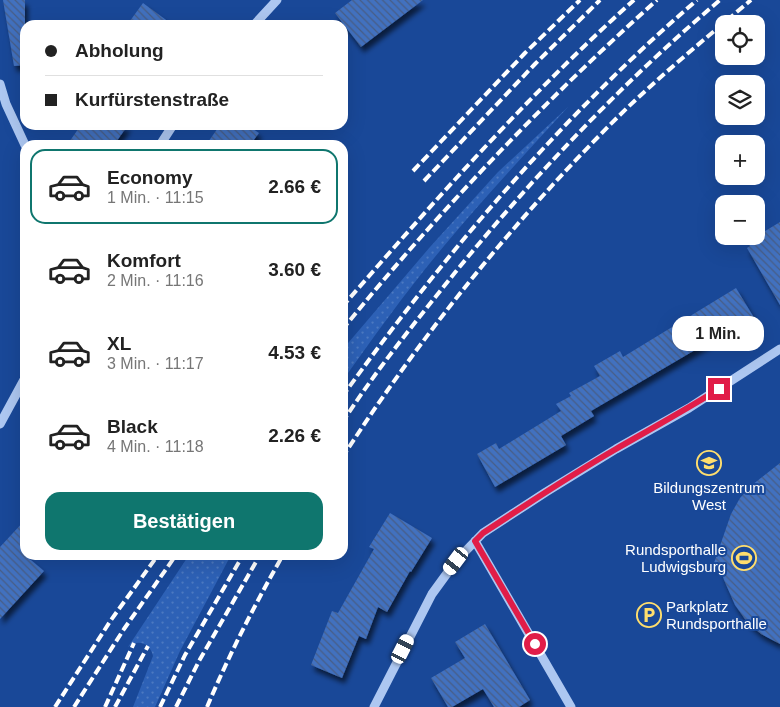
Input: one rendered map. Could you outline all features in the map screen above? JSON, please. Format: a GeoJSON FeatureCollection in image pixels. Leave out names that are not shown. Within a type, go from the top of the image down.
{"type":"FeatureCollection","features":[{"type":"Feature","properties":{"kind":"street"},"geometry":{"type":"LineString","coordinates":[[259,20],[278,0]]}},
{"type":"Feature","properties":{"kind":"street"},"geometry":{"type":"LineString","coordinates":[[0,84],[6,104],[23,140]]}},
{"type":"Feature","properties":{"kind":"street"},"geometry":{"type":"LineString","coordinates":[[374,707],[432,594],[456,561],[483,533],[616,449],[689,408],[780,349]]}},
{"type":"Feature","properties":{"kind":"street"},"geometry":{"type":"LineString","coordinates":[[0,424],[20,387]]}},
{"type":"Feature","properties":{"kind":"street"},"geometry":{"type":"LineString","coordinates":[[475,541],[572,707]]}},
{"type":"Feature","properties":{"kind":"shaded area"},"geometry":{"type":"Polygon","coordinates":[[[568,107],[489,193],[444,246],[405,295],[348,373],[348,343],[430,247],[498,172],[568,107]]]}},
{"type":"Feature","properties":{"kind":"shaded area"},"geometry":{"type":"Polygon","coordinates":[[[186,560],[228,560],[180,651],[155,707],[133,707],[153,656],[150,648],[144,644],[136,643],[128,647],[186,560]]]}},
{"type":"Feature","properties":{"kind":"building"},"geometry":{"type":"Polygon","coordinates":[[[3,0],[25,0],[25,20],[20,20],[20,65],[14,66],[3,0]]]}},
{"type":"Feature","properties":{"kind":"building"},"geometry":{"type":"Polygon","coordinates":[[[352,0],[423,0],[361,47],[348,30],[348,20],[340,20],[335,13],[352,0]]]}},
{"type":"Feature","properties":{"kind":"building"},"geometry":{"type":"Polygon","coordinates":[[[143,3],[166,20],[131,20],[143,3]]]}},
{"type":"Feature","properties":{"kind":"building"},"geometry":{"type":"Polygon","coordinates":[[[78,130],[124,130],[118,140],[70,140],[78,130]]]}},
{"type":"Feature","properties":{"kind":"building"},"geometry":{"type":"Polygon","coordinates":[[[216,130],[254,130],[259,133],[254,140],[210,140],[216,130]]]}},
{"type":"Feature","properties":{"kind":"building"},"geometry":{"type":"Polygon","coordinates":[[[780,222],[780,305],[747,248],[749,245],[765,245],[765,231],[780,222]]]}},
{"type":"Feature","properties":{"kind":"building"},"geometry":{"type":"Polygon","coordinates":[[[736,288],[753,316],[591,411],[594,416],[561,436],[566,445],[495,487],[477,454],[496,443],[499,449],[561,411],[556,404],[571,396],[569,393],[600,376],[594,366],[620,351],[623,357],[736,288]]]}},
{"type":"Feature","properties":{"kind":"building","name":"Rundsporthalle Ludwigsburg"},"geometry":{"type":"Polygon","coordinates":[[[780,463],[780,644],[761,634],[747,622],[735,605],[720,566],[713,566],[731,514],[740,498],[752,485],[780,463]]]}},
{"type":"Feature","properties":{"kind":"building"},"geometry":{"type":"Polygon","coordinates":[[[390,513],[432,538],[410,571],[387,612],[378,607],[366,639],[359,636],[342,678],[311,665],[332,611],[338,613],[374,549],[369,547],[390,513]]]}},
{"type":"Feature","properties":{"kind":"building"},"geometry":{"type":"Polygon","coordinates":[[[20,525],[20,560],[31,560],[44,571],[0,619],[0,547],[20,525]]]}},
{"type":"Feature","properties":{"kind":"building"},"geometry":{"type":"Polygon","coordinates":[[[485,624],[530,700],[519,707],[494,707],[483,689],[452,707],[448,707],[431,678],[465,658],[455,642],[485,624]]]}},
{"type":"Feature","properties":{"kind":"railway"},"geometry":{"type":"LineString","coordinates":[[413,171],[525,53],[580,0]]}},
{"type":"Feature","properties":{"kind":"railway"},"geometry":{"type":"LineString","coordinates":[[424,181],[535,64],[600,0]]}},
{"type":"Feature","properties":{"kind":"railway"},"geometry":{"type":"LineString","coordinates":[[348,300],[412,227],[520,110],[634,0]]}},
{"type":"Feature","properties":{"kind":"railway"},"geometry":{"type":"LineString","coordinates":[[348,323],[454,200],[493,159],[615,38],[657,0]]}},
{"type":"Feature","properties":{"kind":"railway"},"geometry":{"type":"LineString","coordinates":[[348,389],[422,290],[508,188],[599,91],[647,44],[697,0]]}},
{"type":"Feature","properties":{"kind":"railway"},"geometry":{"type":"LineString","coordinates":[[348,414],[425,310],[469,255],[536,178],[571,140],[644,68],[720,0]]}},
{"type":"Feature","properties":{"kind":"railway"},"geometry":{"type":"LineString","coordinates":[[348,449],[400,373],[462,291],[563,173],[635,100],[751,0]]}},
{"type":"Feature","properties":{"kind":"railway"},"geometry":{"type":"LineString","coordinates":[[55,707],[111,620],[154,560]]}},
{"type":"Feature","properties":{"kind":"railway"},"geometry":{"type":"LineString","coordinates":[[74,707],[124,629],[172,560]]}},
{"type":"Feature","properties":{"kind":"railway"},"geometry":{"type":"LineString","coordinates":[[160,707],[185,655],[240,560]]}},
{"type":"Feature","properties":{"kind":"railway"},"geometry":{"type":"LineString","coordinates":[[176,707],[199,661],[257,560]]}},
{"type":"Feature","properties":{"kind":"railway"},"geometry":{"type":"LineString","coordinates":[[207,707],[224,668],[280,560]]}},
{"type":"Feature","properties":{"kind":"railway"},"geometry":{"type":"LineString","coordinates":[[105,707],[134,643]]}},
{"type":"Feature","properties":{"kind":"railway"},"geometry":{"type":"LineString","coordinates":[[115,707],[148,646]]}},
{"type":"Feature","properties":{"kind":"place","name":"Bildungszentrum West"},"geometry":{"type":"Point","coordinates":[709,463]}},
{"type":"Feature","properties":{"kind":"place","name":"Rundsporthalle Ludwigsburg"},"geometry":{"type":"Point","coordinates":[744,558]}},
{"type":"Feature","properties":{"kind":"place","name":"Parkplatz Rundsporthalle"},"geometry":{"type":"Point","coordinates":[649,615]}},
{"type":"Feature","properties":{"kind":"route"},"geometry":{"type":"LineString","coordinates":[[535,644],[475,541],[483,533],[546,492],[719,389]]}}]}
